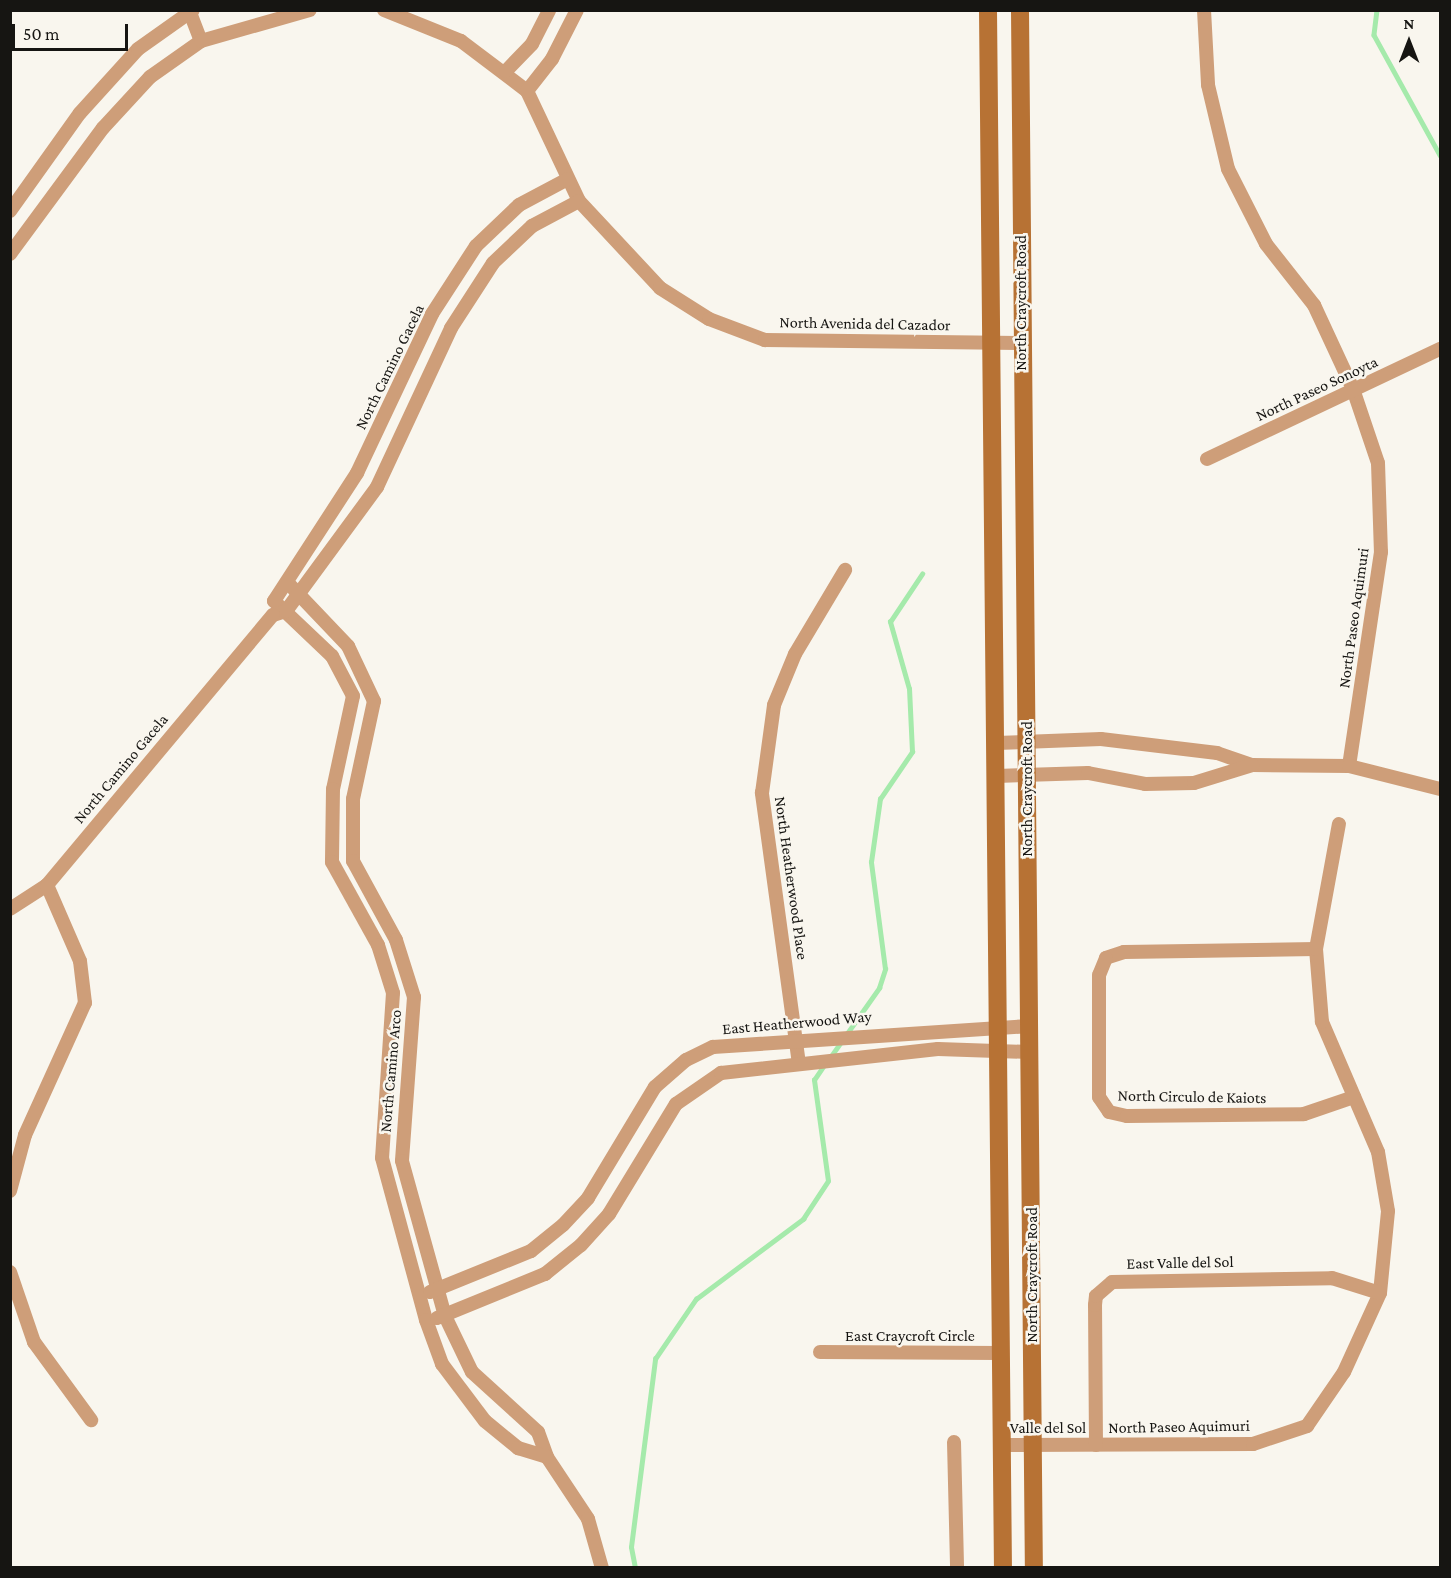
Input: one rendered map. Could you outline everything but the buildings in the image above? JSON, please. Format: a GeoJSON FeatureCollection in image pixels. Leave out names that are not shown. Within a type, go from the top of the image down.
{"type":"FeatureCollection","features":[{"type":"Feature","properties":{"kind":"main road","name":"North Craycroft Road"},"geometry":{"type":"LineString","coordinates":[[988,10],[997,743],[997,1049],[1003,1568]]}},
{"type":"Feature","properties":{"kind":"main road","name":"North Craycroft Road"},"geometry":{"type":"LineString","coordinates":[[1020,10],[1021,343],[1034,1568]]}},
{"type":"Feature","properties":{"kind":"street"},"geometry":{"type":"LineString","coordinates":[[10,254],[103,128],[150,77],[201,41],[310,10]]}},
{"type":"Feature","properties":{"kind":"street","name":"North Avenida del Cazador"},"geometry":{"type":"LineString","coordinates":[[384,10],[461,40],[506,71],[527,91],[579,201],[660,288],[709,319],[765,340],[1021,343]]}},
{"type":"Feature","properties":{"kind":"street"},"geometry":{"type":"LineString","coordinates":[[506,71],[532,44],[549,10]]}},
{"type":"Feature","properties":{"kind":"street"},"geometry":{"type":"LineString","coordinates":[[527,91],[552,59],[577,10]]}},
{"type":"Feature","properties":{"kind":"street","name":"North Paseo Aquimuri"},"geometry":{"type":"LineString","coordinates":[[1204,10],[1208,85],[1228,170],[1266,244],[1314,305],[1353,389],[1378,463],[1382,552],[1349,766]]}},
{"type":"Feature","properties":{"kind":"street"},"geometry":{"type":"LineString","coordinates":[[10,211],[80,113],[138,49],[190,11],[201,41]]}},
{"type":"Feature","properties":{"kind":"street","name":"North Camino Gacela"},"geometry":{"type":"LineString","coordinates":[[10,909],[47,885],[278,609],[288,584],[357,473],[432,314],[476,246],[519,205],[568,179]]}},
{"type":"Feature","properties":{"kind":"street"},"geometry":{"type":"LineString","coordinates":[[278,609],[300,593],[377,487],[451,328],[493,263],[532,226],[579,201]]}},
{"type":"Feature","properties":{"kind":"street","name":"North Paseo Sonoyta"},"geometry":{"type":"LineString","coordinates":[[1208,459],[1440,349]]}},
{"type":"Feature","properties":{"kind":"street"},"geometry":{"type":"LineString","coordinates":[[404,374],[422,391]]}},
{"type":"Feature","properties":{"kind":"street","name":"North Heatherwood Place"},"geometry":{"type":"LineString","coordinates":[[799,1064],[762,793],[774,705],[795,654],[845,570]]}},
{"type":"Feature","properties":{"kind":"street","name":"North Camino Arco"},"geometry":{"type":"LineString","coordinates":[[288,584],[300,593],[348,646],[374,701],[353,799],[353,861],[396,940],[414,997],[402,1161],[445,1316],[472,1372],[538,1432],[547,1456],[588,1519],[602,1568]]}},
{"type":"Feature","properties":{"kind":"street","name":"North Camino Arco"},"geometry":{"type":"LineString","coordinates":[[278,609],[332,656],[353,696],[333,789],[332,862],[378,945],[393,993],[382,1158],[426,1320],[442,1364],[486,1421],[519,1448],[547,1456]]}},
{"type":"Feature","properties":{"kind":"street"},"geometry":{"type":"LineString","coordinates":[[997,743],[1110,740],[1217,753],[1252,765]]}},
{"type":"Feature","properties":{"kind":"street"},"geometry":{"type":"LineString","coordinates":[[997,776],[1088,773],[1145,784],[1194,783],[1252,765],[1349,766],[1440,789]]}},
{"type":"Feature","properties":{"kind":"street","name":"North Paseo Aquimuri"},"geometry":{"type":"LineString","coordinates":[[1096,1445],[1253,1444],[1307,1426],[1344,1372],[1380,1293],[1386,1203],[1378,1152],[1322,1022],[1316,949],[1339,824]]}},
{"type":"Feature","properties":{"kind":"street"},"geometry":{"type":"LineString","coordinates":[[10,1191],[25,1136],[85,1004],[80,962],[47,885]]}},
{"type":"Feature","properties":{"kind":"street","name":"North Circulo de Kaiots"},"geometry":{"type":"LineString","coordinates":[[1316,949],[1124,952],[1106,958],[1099,975],[1099,1097],[1109,1112],[1127,1116],[1304,1114],[1354,1097]]}},
{"type":"Feature","properties":{"kind":"street","name":"East Heatherwood Way"},"geometry":{"type":"LineString","coordinates":[[419,1295],[437,1290],[531,1251],[563,1226],[588,1198],[655,1087],[686,1060],[713,1047],[1030,1026]]}},
{"type":"Feature","properties":{"kind":"street"},"geometry":{"type":"LineString","coordinates":[[426,1320],[445,1316],[545,1274],[581,1245],[609,1214],[676,1104],[701,1083],[721,1073],[938,1049],[997,1049],[1030,1052]]}},
{"type":"Feature","properties":{"kind":"street"},"geometry":{"type":"LineString","coordinates":[[10,1272],[34,1342],[91,1420]]}},
{"type":"Feature","properties":{"kind":"street","name":"East Valle del Sol"},"geometry":{"type":"LineString","coordinates":[[1096,1445],[1095,1305],[1096,1296],[1112,1282],[1332,1278],[1380,1293]]}},
{"type":"Feature","properties":{"kind":"street","name":"East Craycroft Circle"},"geometry":{"type":"LineString","coordinates":[[820,1352],[1000,1353]]}},
{"type":"Feature","properties":{"kind":"street"},"geometry":{"type":"LineString","coordinates":[[954,1442],[957,1568]]}},
{"type":"Feature","properties":{"kind":"street","name":"Valle del Sol"},"geometry":{"type":"LineString","coordinates":[[1001,1445],[1096,1445]]}},
{"type":"Feature","properties":{"kind":"waterway"},"geometry":{"type":"LineString","coordinates":[[1377,10],[1374,35],[1440,155]]}},
{"type":"Feature","properties":{"kind":"waterway"},"geometry":{"type":"LineString","coordinates":[[829,1059],[879,988],[885,969],[871,862],[880,799],[912,752],[909,689],[890,622],[922,574]]}},
{"type":"Feature","properties":{"kind":"waterway"},"geometry":{"type":"LineString","coordinates":[[635,1568],[631,1547],[655,1359],[696,1299],[803,1219],[828,1181],[814,1080],[824,1065]]}}]}
